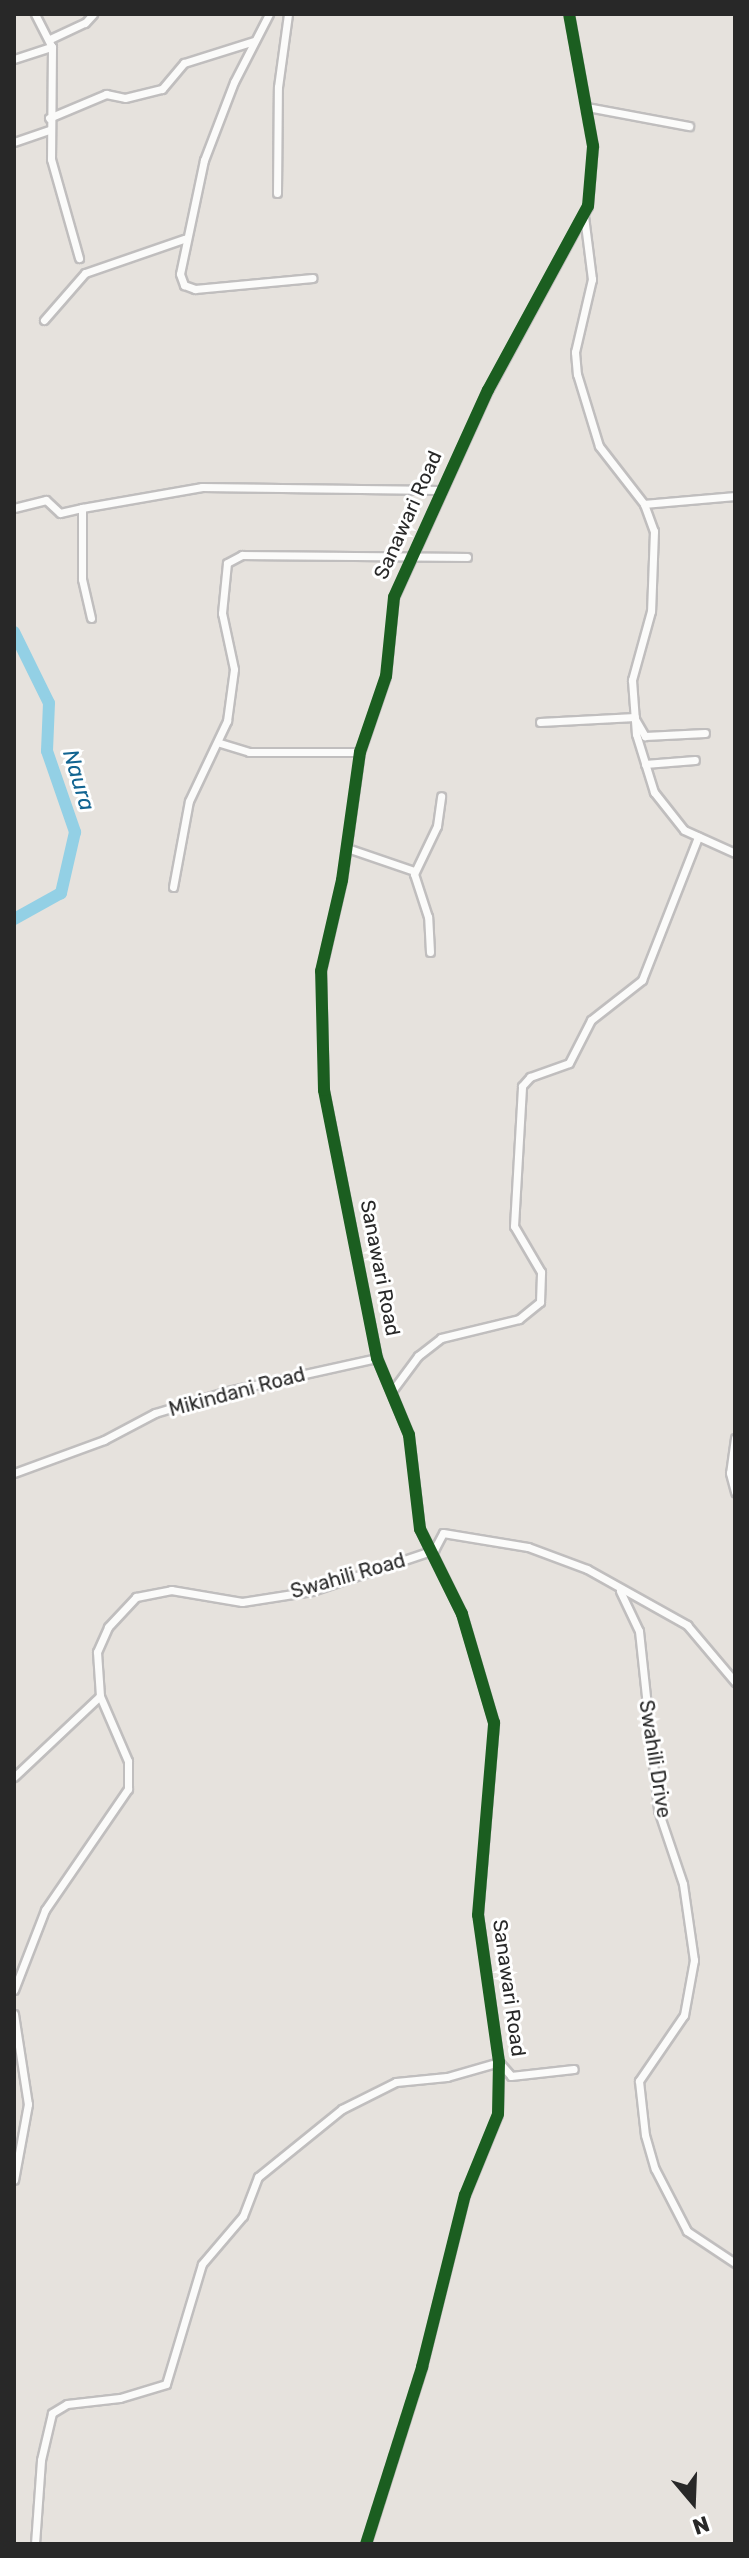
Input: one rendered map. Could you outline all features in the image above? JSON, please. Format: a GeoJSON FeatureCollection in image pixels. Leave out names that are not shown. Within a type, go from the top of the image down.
{"type":"FeatureCollection","features":[{"type":"Feature","properties":{"kind":"street"},"geometry":{"type":"LineString","coordinates":[[35,14],[51,43],[56,75],[49,118],[54,172],[79,258]]}},
{"type":"Feature","properties":{"kind":"street"},"geometry":{"type":"LineString","coordinates":[[14,59],[51,43],[85,23],[93,14]]}},
{"type":"Feature","properties":{"kind":"street"},"geometry":{"type":"LineString","coordinates":[[269,14],[254,41],[212,139],[184,239],[180,274],[188,288],[312,278]]}},
{"type":"Feature","properties":{"kind":"street"},"geometry":{"type":"LineString","coordinates":[[277,193],[278,87],[288,14]]}},
{"type":"Feature","properties":{"kind":"street","name":"Sanawari Road"},"geometry":{"type":"LineString","coordinates":[[366,2544],[422,2367],[465,2195],[498,2114],[499,2062],[478,1915],[494,1723],[462,1614],[434,1550],[420,1529],[409,1435],[377,1358],[324,1090],[321,971],[347,848],[360,752],[386,676],[394,597],[440,490],[538,292],[584,216],[593,169],[587,107],[569,14]]}},
{"type":"Feature","properties":{"kind":"street"},"geometry":{"type":"LineString","coordinates":[[49,118],[106,94],[125,98],[162,89],[184,63],[254,41]]}},
{"type":"Feature","properties":{"kind":"street"},"geometry":{"type":"LineString","coordinates":[[587,107],[655,124],[689,126]]}},
{"type":"Feature","properties":{"kind":"street"},"geometry":{"type":"LineString","coordinates":[[14,142],[49,130]]}},
{"type":"Feature","properties":{"kind":"street"},"geometry":{"type":"LineString","coordinates":[[584,216],[592,279],[575,352],[577,374],[599,446],[644,504],[654,531],[651,611],[632,680],[635,718],[645,764],[654,792],[684,830],[735,853]]}},
{"type":"Feature","properties":{"kind":"street"},"geometry":{"type":"LineString","coordinates":[[44,320],[85,273],[184,239]]}},
{"type":"Feature","properties":{"kind":"street"},"geometry":{"type":"LineString","coordinates":[[14,508],[46,500],[60,513],[202,487],[440,490]]}},
{"type":"Feature","properties":{"kind":"street"},"geometry":{"type":"LineString","coordinates":[[644,504],[735,496]]}},
{"type":"Feature","properties":{"kind":"street"},"geometry":{"type":"LineString","coordinates":[[82,508],[82,579],[91,618]]}},
{"type":"Feature","properties":{"kind":"street"},"geometry":{"type":"LineString","coordinates":[[173,887],[189,801],[220,743],[234,669],[222,613],[227,563],[242,555],[412,554],[467,557]]}},
{"type":"Feature","properties":{"kind":"street"},"geometry":{"type":"LineString","coordinates":[[540,722],[635,718]]}},
{"type":"Feature","properties":{"kind":"street"},"geometry":{"type":"LineString","coordinates":[[635,718],[645,736],[705,733]]}},
{"type":"Feature","properties":{"kind":"street"},"geometry":{"type":"LineString","coordinates":[[220,743],[249,752],[360,752]]}},
{"type":"Feature","properties":{"kind":"street"},"geometry":{"type":"LineString","coordinates":[[645,764],[695,760]]}},
{"type":"Feature","properties":{"kind":"street"},"geometry":{"type":"LineString","coordinates":[[430,952],[428,917],[414,871],[437,826],[441,796]]}},
{"type":"Feature","properties":{"kind":"street"},"geometry":{"type":"LineString","coordinates":[[392,1391],[425,1349],[441,1338],[519,1319],[540,1302],[544,1279],[514,1226],[522,1086],[530,1077],[569,1063],[588,1023],[642,980],[698,837]]}},
{"type":"Feature","properties":{"kind":"street"},"geometry":{"type":"LineString","coordinates":[[347,848],[414,871]]}},
{"type":"Feature","properties":{"kind":"street","name":"Mikindani Road"},"geometry":{"type":"LineString","coordinates":[[14,1473],[90,1446],[155,1413],[228,1391],[377,1358]]}},
{"type":"Feature","properties":{"kind":"street"},"geometry":{"type":"LineString","coordinates":[[735,1438],[730,1473],[735,1492]]}},
{"type":"Feature","properties":{"kind":"street","name":"Swahili Road"},"geometry":{"type":"LineString","coordinates":[[14,1990],[23,1955],[45,1910],[128,1789],[128,1761],[100,1696],[95,1664],[108,1627],[122,1608],[147,1592],[180,1591],[242,1602],[312,1591],[434,1550],[443,1533],[528,1547],[587,1569],[687,1625],[735,1682]]}},
{"type":"Feature","properties":{"kind":"street","name":"Swahili Drive"},"geometry":{"type":"LineString","coordinates":[[619,1589],[639,1631],[658,1810],[683,1884],[694,1960],[684,2015],[639,2081],[645,2135],[687,2231],[735,2263]]}},
{"type":"Feature","properties":{"kind":"street"},"geometry":{"type":"LineString","coordinates":[[14,1777],[100,1696]]}},
{"type":"Feature","properties":{"kind":"street"},"geometry":{"type":"LineString","coordinates":[[14,2014],[28,2104],[14,2180]]}},
{"type":"Feature","properties":{"kind":"street"},"geometry":{"type":"LineString","coordinates":[[35,2544],[41,2460],[52,2413],[67,2404],[155,2391],[166,2384],[198,2274],[243,2216],[258,2177],[342,2109],[373,2090],[499,2062],[511,2076],[574,2069]]}},
{"type":"Feature","properties":{"kind":"waterway","name":"Naura"},"geometry":{"type":"LineString","coordinates":[[14,632],[49,703],[47,751],[75,832],[61,893],[14,919]]}},
{"type":"Feature","properties":{"kind":"cycle path"},"geometry":{"type":"LineString","coordinates":[[366,2544],[422,2367],[465,2195],[498,2114],[499,2062],[478,1915],[494,1723],[462,1614],[420,1529],[409,1435],[377,1358],[324,1090],[321,971],[342,880],[360,752],[386,676],[394,597],[488,390],[588,206],[593,146],[569,14]]}}]}
